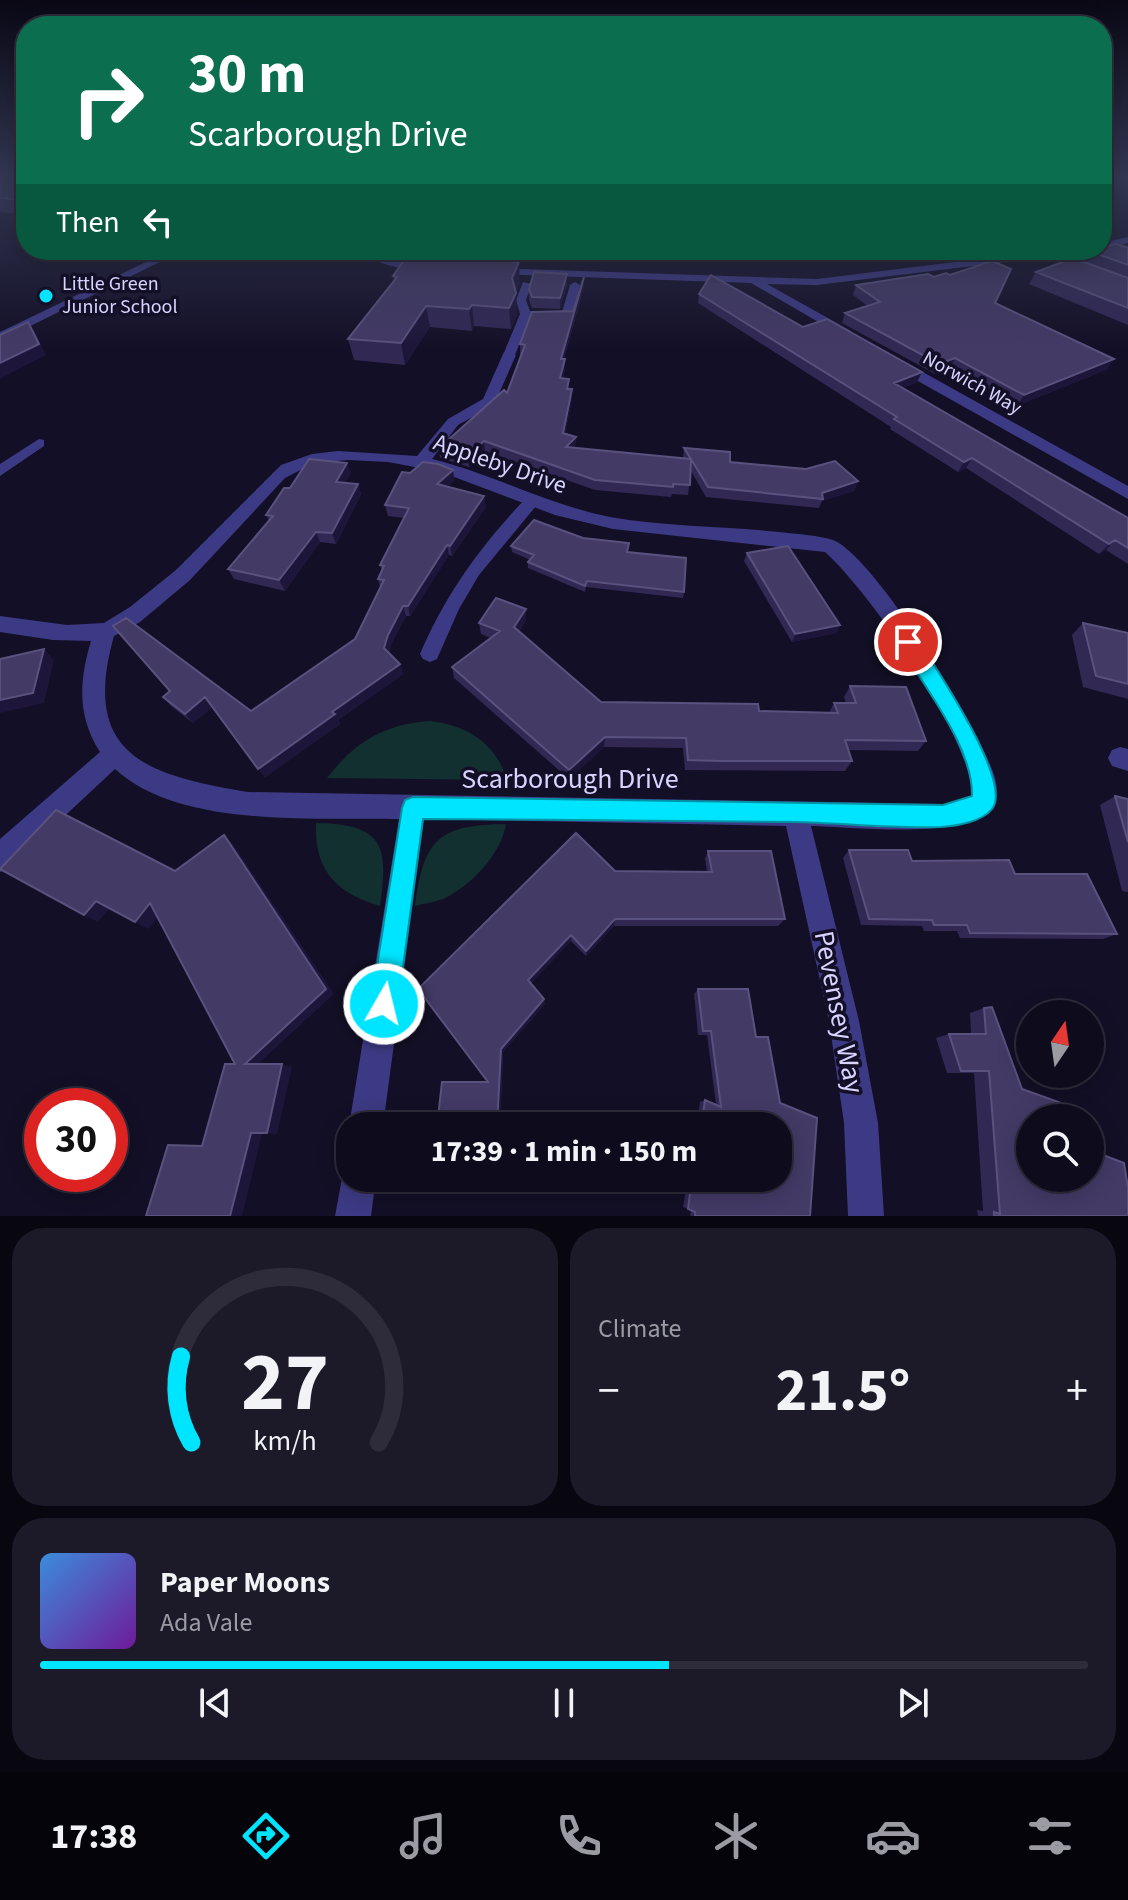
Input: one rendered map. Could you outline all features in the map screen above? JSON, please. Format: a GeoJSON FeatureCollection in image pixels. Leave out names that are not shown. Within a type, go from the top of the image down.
{"type":"FeatureCollection","features":[{"type":"Feature","properties":{"kind":"street"},"geometry":{"type":"LineString","coordinates":[[0,337],[158,260]]}},
{"type":"Feature","properties":{"kind":"street"},"geometry":{"type":"LineString","coordinates":[[385,260],[437,268]]}},
{"type":"Feature","properties":{"kind":"street"},"geometry":{"type":"LineString","coordinates":[[480,271],[601,273],[756,282],[838,281],[1013,260]]}},
{"type":"Feature","properties":{"kind":"street"},"geometry":{"type":"LineString","coordinates":[[1056,260],[1073,267]]}},
{"type":"Feature","properties":{"kind":"street"},"geometry":{"type":"LineString","coordinates":[[756,282],[856,340]]}},
{"type":"Feature","properties":{"kind":"street"},"geometry":{"type":"LineString","coordinates":[[422,461],[453,422],[489,402],[509,355]]}},
{"type":"Feature","properties":{"kind":"street","name":"Norwich Way"},"geometry":{"type":"LineString","coordinates":[[883,356],[1128,493]]}},
{"type":"Feature","properties":{"kind":"street","name":"Appleby Drive"},"geometry":{"type":"LineString","coordinates":[[0,624],[71,633],[105,631],[130,618],[189,569],[220,541],[279,474],[308,458],[365,455],[422,461],[464,473],[582,517],[830,546],[853,565],[908,642]]}},
{"type":"Feature","properties":{"kind":"street","name":"Scarborough Drive"},"geometry":{"type":"LineString","coordinates":[[105,631],[96,658],[92,689],[96,731],[115,754],[146,777],[184,793],[248,804],[413,808],[795,811],[943,816],[969,811],[984,802],[984,781],[971,748],[941,691],[908,642]]}},
{"type":"Feature","properties":{"kind":"street"},"geometry":{"type":"LineString","coordinates":[[0,859],[115,754]]}},
{"type":"Feature","properties":{"kind":"street"},"geometry":{"type":"LineString","coordinates":[[368,1112],[413,808]]}},
{"type":"Feature","properties":{"kind":"street","name":"Pevensey Way"},"geometry":{"type":"LineString","coordinates":[[795,811],[844,1021],[861,1123],[866,1216]]}},
{"type":"Feature","properties":{"kind":"street"},"geometry":{"type":"LineString","coordinates":[[353,1216],[357,1192]]}},
{"type":"Feature","properties":{"kind":"lane"},"geometry":{"type":"LineString","coordinates":[[509,355],[526,314],[521,300],[527,284]]}},
{"type":"Feature","properties":{"kind":"lane"},"geometry":{"type":"LineString","coordinates":[[526,314],[567,316],[575,285]]}},
{"type":"Feature","properties":{"kind":"lane"},"geometry":{"type":"LineString","coordinates":[[0,471],[39,443]]}},
{"type":"Feature","properties":{"kind":"lane"},"geometry":{"type":"LineString","coordinates":[[430,654],[448,608],[466,580],[489,547],[533,500]]}},
{"type":"Feature","properties":{"kind":"green space"},"geometry":{"type":"Polygon","coordinates":[[[430,721],[456,727],[478,738],[496,756],[507,780],[327,778],[348,754],[372,737],[398,726],[430,721]]]}},
{"type":"Feature","properties":{"kind":"green space"},"geometry":{"type":"Polygon","coordinates":[[[316,823],[356,828],[376,842],[383,867],[380,906],[351,894],[331,877],[319,854],[316,823]]]}},
{"type":"Feature","properties":{"kind":"green space"},"geometry":{"type":"Polygon","coordinates":[[[506,824],[492,857],[476,876],[447,897],[415,906],[423,865],[438,840],[464,828],[506,824]]]}},
{"type":"Feature","properties":{"kind":"building"},"geometry":{"type":"Polygon","coordinates":[[[1112,245],[1128,247],[1128,265],[1112,259],[1112,245]]]}},
{"type":"Feature","properties":{"kind":"building"},"geometry":{"type":"Polygon","coordinates":[[[404,260],[519,262],[512,278],[516,293],[509,308],[426,306],[401,343],[348,339],[397,277],[393,276],[404,260]]]}},
{"type":"Feature","properties":{"kind":"building"},"geometry":{"type":"Polygon","coordinates":[[[1068,260],[1078,260],[1128,278],[1128,308],[1036,272],[1068,260]]]}},
{"type":"Feature","properties":{"kind":"building"},"geometry":{"type":"Polygon","coordinates":[[[992,261],[1011,269],[995,303],[1114,359],[1024,395],[955,358],[939,364],[845,313],[880,302],[856,285],[928,274],[934,277],[946,273],[950,275],[992,261]]]}},
{"type":"Feature","properties":{"kind":"building"},"geometry":{"type":"Polygon","coordinates":[[[534,272],[567,274],[560,298],[532,297],[529,289],[534,272]]]}},
{"type":"Feature","properties":{"kind":"building"},"geometry":{"type":"Polygon","coordinates":[[[711,275],[803,327],[827,319],[922,372],[894,383],[1128,518],[1128,548],[1115,540],[1109,544],[972,458],[964,462],[699,294],[711,275]]]}},
{"type":"Feature","properties":{"kind":"building"},"geometry":{"type":"Polygon","coordinates":[[[584,277],[561,359],[565,359],[560,378],[569,379],[567,389],[572,389],[563,433],[576,437],[566,447],[691,459],[690,485],[673,484],[673,487],[595,480],[484,441],[467,457],[439,448],[504,390],[507,393],[525,345],[520,344],[532,312],[573,311],[584,277]]]}},
{"type":"Feature","properties":{"kind":"building"},"geometry":{"type":"Polygon","coordinates":[[[28,322],[39,344],[0,363],[0,335],[28,322]]]}},
{"type":"Feature","properties":{"kind":"building"},"geometry":{"type":"Polygon","coordinates":[[[684,448],[730,452],[730,462],[806,469],[835,461],[858,481],[822,493],[823,499],[708,487],[684,448]]]}},
{"type":"Feature","properties":{"kind":"building"},"geometry":{"type":"Polygon","coordinates":[[[309,459],[347,463],[336,482],[358,484],[332,533],[316,532],[279,580],[228,569],[273,516],[266,515],[284,488],[290,488],[309,459]]]}},
{"type":"Feature","properties":{"kind":"building"},"geometry":{"type":"Polygon","coordinates":[[[423,462],[453,470],[437,484],[484,496],[450,546],[447,545],[408,606],[403,606],[388,635],[384,648],[400,664],[258,769],[205,697],[185,714],[163,697],[170,691],[113,626],[126,618],[251,711],[355,639],[384,580],[378,579],[384,566],[380,565],[409,508],[385,505],[402,472],[410,473],[423,462]]]}},
{"type":"Feature","properties":{"kind":"building"},"geometry":{"type":"Polygon","coordinates":[[[534,520],[583,538],[629,543],[627,552],[686,558],[684,592],[587,581],[585,586],[528,562],[534,555],[511,546],[534,520]]]}},
{"type":"Feature","properties":{"kind":"building"},"geometry":{"type":"Polygon","coordinates":[[[788,546],[840,625],[795,634],[747,553],[788,546]]]}},
{"type":"Feature","properties":{"kind":"building"},"geometry":{"type":"Polygon","coordinates":[[[496,598],[526,609],[514,627],[601,702],[758,704],[759,711],[838,713],[834,703],[856,703],[850,686],[906,687],[926,741],[845,740],[852,761],[720,761],[688,760],[686,738],[605,737],[569,770],[452,667],[500,631],[479,623],[496,598]]]}},
{"type":"Feature","properties":{"kind":"building"},"geometry":{"type":"Polygon","coordinates":[[[1083,623],[1128,633],[1128,684],[1096,676],[1083,623]]]}},
{"type":"Feature","properties":{"kind":"building"},"geometry":{"type":"Polygon","coordinates":[[[44,649],[33,693],[0,700],[0,659],[44,649]]]}},
{"type":"Feature","properties":{"kind":"building"},"geometry":{"type":"Polygon","coordinates":[[[1115,796],[1128,799],[1128,842],[1115,796]]]}},
{"type":"Feature","properties":{"kind":"building"},"geometry":{"type":"Polygon","coordinates":[[[56,810],[175,871],[224,835],[326,989],[245,1064],[282,1064],[267,1133],[251,1133],[230,1216],[146,1216],[168,1145],[202,1146],[225,1064],[235,1064],[150,903],[135,922],[96,901],[84,915],[0,869],[56,810]]]}},
{"type":"Feature","properties":{"kind":"building"},"geometry":{"type":"Polygon","coordinates":[[[576,833],[615,871],[712,872],[708,851],[771,851],[785,919],[615,919],[586,951],[571,935],[528,980],[544,999],[501,1049],[498,1112],[439,1112],[442,1082],[488,1082],[418,989],[576,833]]]}},
{"type":"Feature","properties":{"kind":"building"},"geometry":{"type":"Polygon","coordinates":[[[849,850],[908,850],[912,861],[1009,860],[1015,874],[1087,874],[1117,934],[970,933],[967,925],[934,925],[932,920],[869,919],[849,850]]]}},
{"type":"Feature","properties":{"kind":"building"},"geometry":{"type":"Polygon","coordinates":[[[698,989],[748,989],[756,1037],[768,1037],[780,1103],[817,1118],[810,1216],[695,1216],[695,1212],[688,1209],[690,1192],[792,1192],[792,1112],[703,1112],[705,1100],[721,1107],[711,1031],[703,1031],[698,989]]]}},
{"type":"Feature","properties":{"kind":"building"},"geometry":{"type":"Polygon","coordinates":[[[992,1007],[1016,1073],[1016,1088],[1064,1104],[1016,1104],[1016,1192],[1104,1192],[1104,1155],[1124,1163],[1128,1216],[994,1216],[994,1212],[1000,1214],[989,1071],[961,1071],[949,1034],[986,1034],[984,1008],[992,1007]]]}},
{"type":"Feature","properties":{"kind":"place","name":"Little Green Junior School"},"geometry":{"type":"Point","coordinates":[46,296]}},
{"type":"Feature","properties":{"kind":"route"},"geometry":{"type":"LineString","coordinates":[[384,1004],[413,808],[795,811],[943,816],[969,811],[984,802],[984,781],[971,748],[941,691],[908,642]]}}]}
